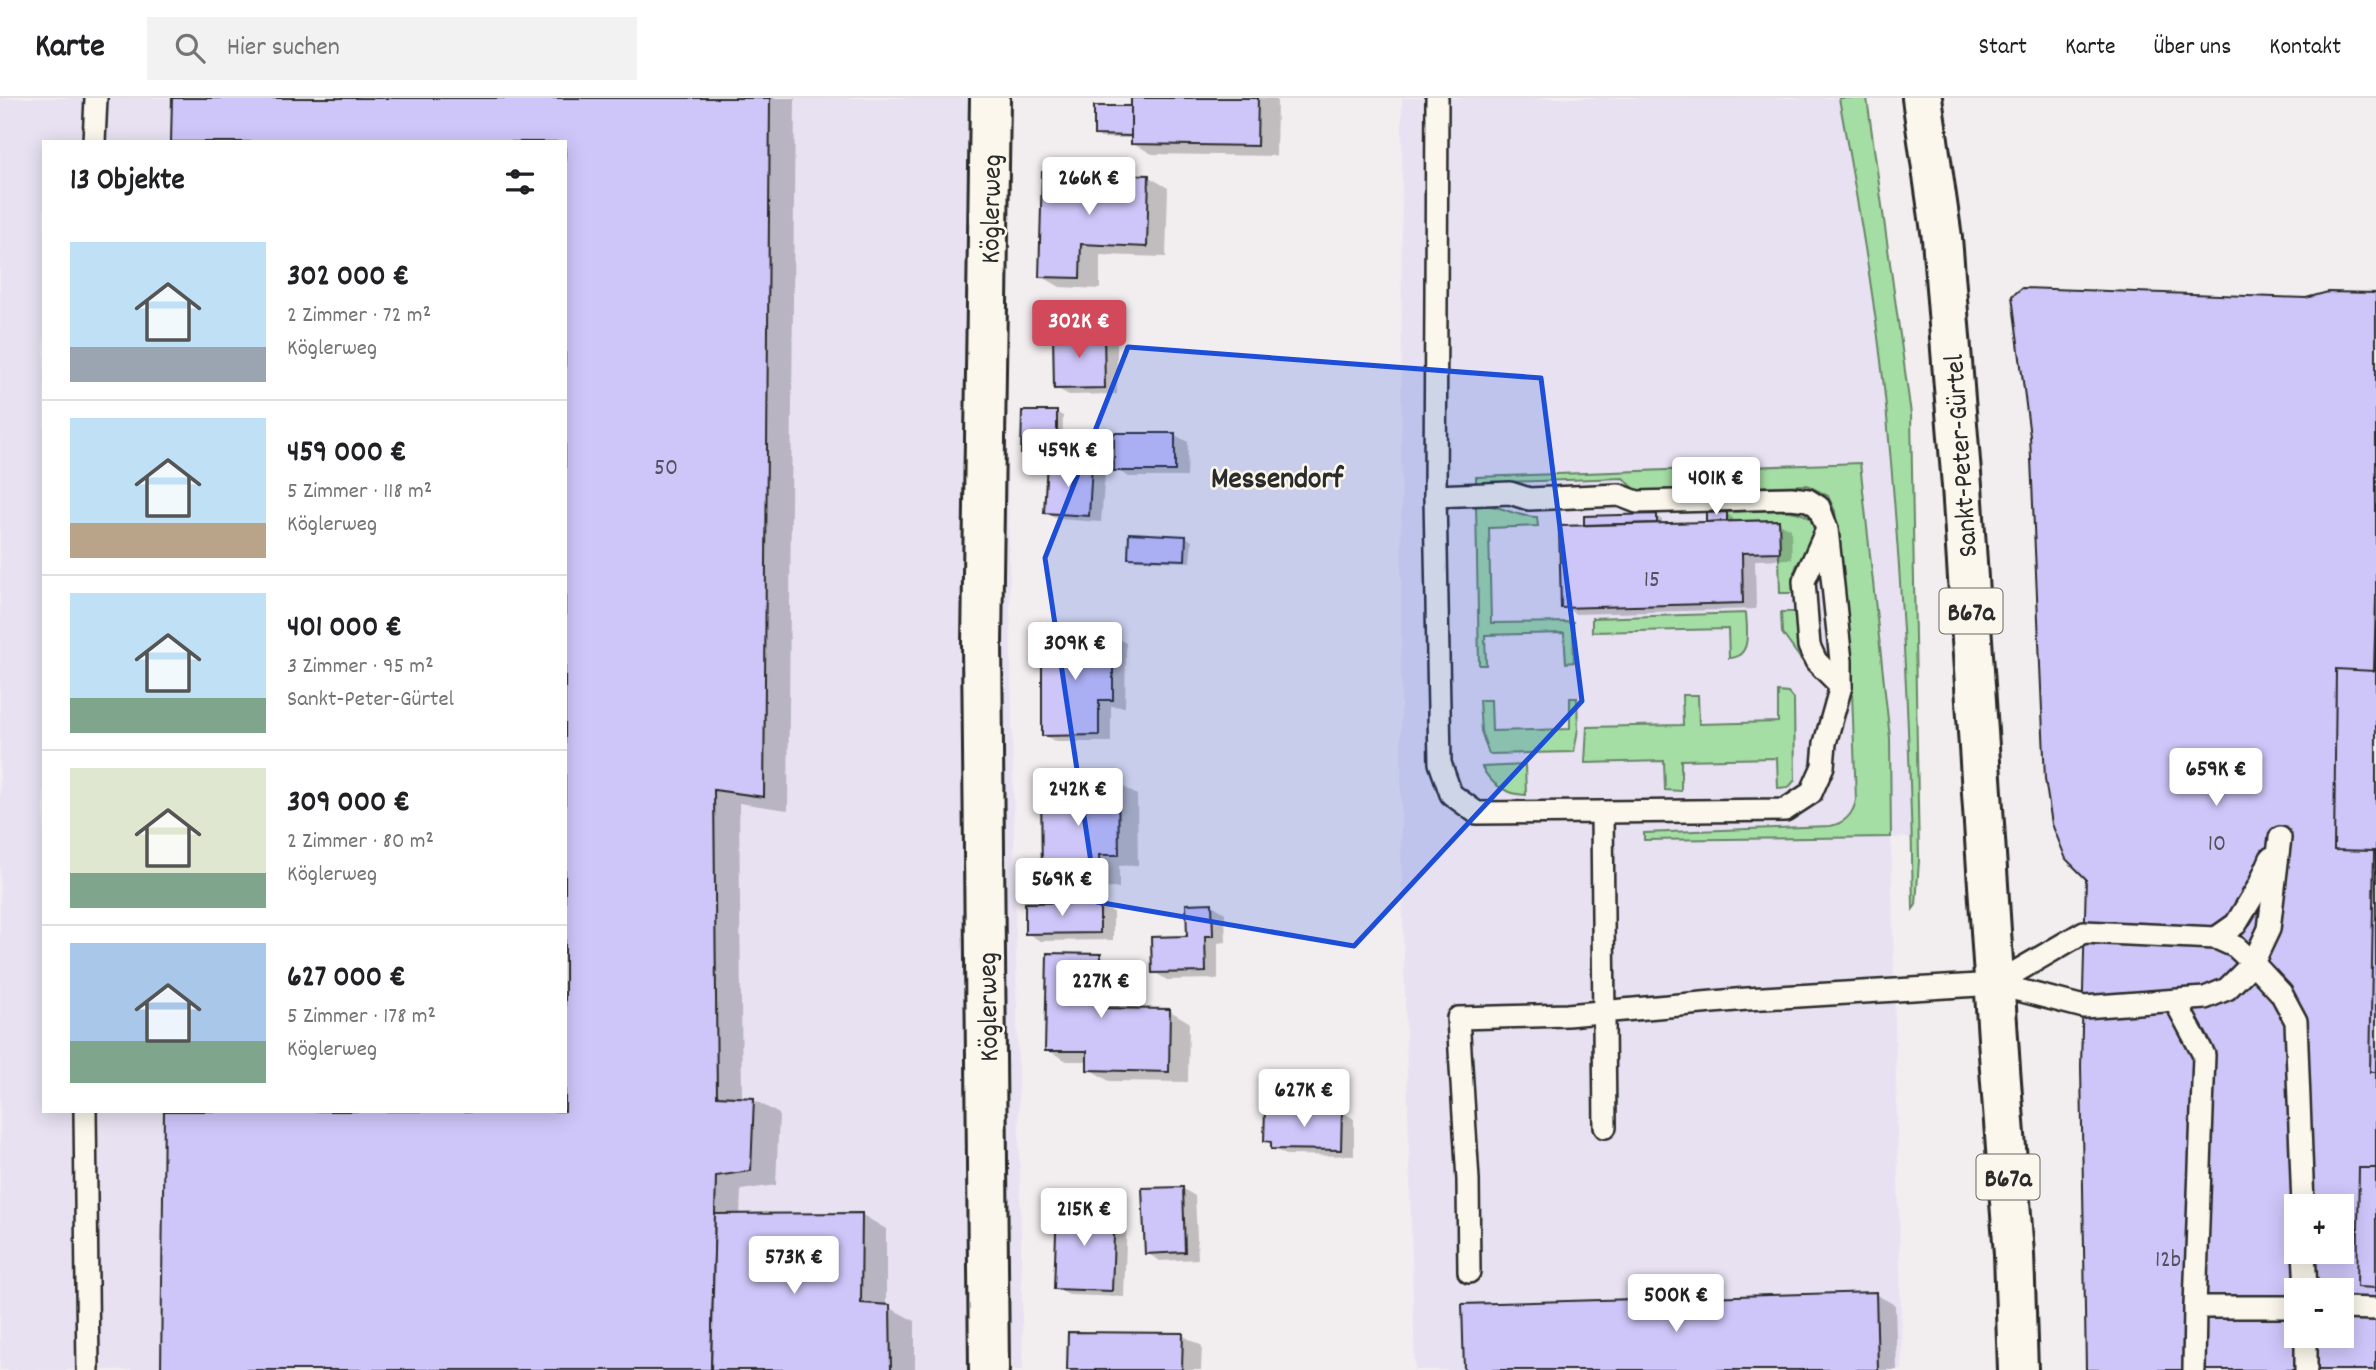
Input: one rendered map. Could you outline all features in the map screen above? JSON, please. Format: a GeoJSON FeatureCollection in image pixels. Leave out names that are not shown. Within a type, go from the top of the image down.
{"type":"FeatureCollection","features":[{"type":"Feature","properties":{"kind":"main road","name":"Köglerweg"},"geometry":{"type":"LineString","coordinates":[[989,1370],[982,644],[990,98]]}},
{"type":"Feature","properties":{"kind":"main road","name":"Sankt-Peter-Gürtel"},"geometry":{"type":"LineString","coordinates":[[1922,98],[1944,265],[1962,485],[2014,1254],[2018,1370]]}},
{"type":"Feature","properties":{"kind":"lane"},"geometry":{"type":"LineString","coordinates":[[94,140],[96,98]]}},
{"type":"Feature","properties":{"kind":"lane"},"geometry":{"type":"LineString","coordinates":[[1435,496],[1510,493],[1529,499],[1619,495],[1637,502],[1808,500],[1819,507],[1827,529],[1841,661],[1841,686],[1825,743],[1823,766],[1811,793],[1785,810],[1477,813],[1451,794],[1440,763],[1435,496],[1437,98]]}},
{"type":"Feature","properties":{"kind":"lane"},"geometry":{"type":"LineString","coordinates":[[1827,529],[1804,581],[1809,646],[1816,661],[1841,686]]}},
{"type":"Feature","properties":{"kind":"lane"},"geometry":{"type":"LineString","coordinates":[[1602,812],[1605,1127]]}},
{"type":"Feature","properties":{"kind":"lane"},"geometry":{"type":"LineString","coordinates":[[1468,1272],[1468,1180],[1458,1018],[1603,1012],[1773,997],[1995,984],[2084,1007],[2205,999],[2227,989],[2253,963],[2269,929],[2267,887],[2236,924],[2216,938]]}},
{"type":"Feature","properties":{"kind":"lane"},"geometry":{"type":"LineString","coordinates":[[1995,984],[2084,932],[2216,938],[2236,947],[2281,993],[2296,1021],[2303,1194]]}},
{"type":"Feature","properties":{"kind":"lane"},"geometry":{"type":"LineString","coordinates":[[2175,1001],[2204,1055],[2194,1370]]}},
{"type":"Feature","properties":{"kind":"lane"},"geometry":{"type":"LineString","coordinates":[[85,1113],[88,1370]]}},
{"type":"Feature","properties":{"kind":"lane"},"geometry":{"type":"LineString","coordinates":[[2194,1307],[2284,1307]]}},
{"type":"Feature","properties":{"kind":"lane"},"geometry":{"type":"LineString","coordinates":[[2354,1308],[2376,1308]]}},
{"type":"Feature","properties":{"kind":"lane"},"geometry":{"type":"LineString","coordinates":[[2306,1348],[2306,1370]]}},
{"type":"Feature","properties":{"kind":"highlighted area"},"geometry":{"type":"Polygon","coordinates":[[[1128,347],[1541,378],[1582,701],[1354,946],[1097,902],[1045,558],[1128,347]]]}},
{"type":"Feature","properties":{"kind":"shaded area"},"geometry":{"type":"Polygon","coordinates":[[[0,98],[1013,98],[1006,373],[1023,1370],[0,1370],[0,98]]]}},
{"type":"Feature","properties":{"kind":"shaded area"},"geometry":{"type":"Polygon","coordinates":[[[1402,98],[1839,98],[1873,307],[1887,416],[1910,745],[1912,838],[1891,837],[1902,1370],[1415,1370],[1401,844],[1402,98]]]}},
{"type":"Feature","properties":{"kind":"green space"},"geometry":{"type":"Polygon","coordinates":[[[1839,98],[1867,98],[1911,414],[1919,860],[1916,905],[1913,909],[1905,663],[1887,417],[1860,217],[1839,98]]]}},
{"type":"Feature","properties":{"kind":"green space"},"geometry":{"type":"Polygon","coordinates":[[[1860,463],[1890,738],[1891,837],[1644,840],[1644,833],[1830,826],[1848,818],[1853,810],[1856,800],[1851,666],[1835,511],[1828,496],[1807,485],[1637,491],[1623,478],[1476,483],[1476,477],[1860,463]]]}},
{"type":"Feature","properties":{"kind":"green space"},"geometry":{"type":"Polygon","coordinates":[[[1476,505],[1493,506],[1537,517],[1538,526],[1489,528],[1491,623],[1573,622],[1574,662],[1566,663],[1564,633],[1485,635],[1486,665],[1479,665],[1476,505]]]}},
{"type":"Feature","properties":{"kind":"green space"},"geometry":{"type":"Polygon","coordinates":[[[1779,510],[1801,513],[1812,520],[1814,525],[1812,541],[1795,570],[1795,593],[1780,593],[1778,520],[1727,521],[1727,512],[1779,510]]]}},
{"type":"Feature","properties":{"kind":"green space"},"geometry":{"type":"Polygon","coordinates":[[[1781,612],[1795,612],[1800,651],[1810,672],[1782,633],[1781,612]]]}},
{"type":"Feature","properties":{"kind":"green space"},"geometry":{"type":"Polygon","coordinates":[[[1746,613],[1745,648],[1742,653],[1729,658],[1728,629],[1592,632],[1592,618],[1746,613]]]}},
{"type":"Feature","properties":{"kind":"green space"},"geometry":{"type":"Polygon","coordinates":[[[1778,692],[1788,693],[1794,700],[1795,780],[1789,787],[1778,788],[1777,758],[1681,760],[1681,791],[1665,790],[1664,761],[1585,763],[1587,727],[1683,725],[1682,695],[1698,695],[1699,724],[1778,722],[1778,692]]]}},
{"type":"Feature","properties":{"kind":"green space"},"geometry":{"type":"Polygon","coordinates":[[[1570,698],[1577,698],[1578,729],[1574,752],[1489,754],[1481,731],[1479,700],[1491,700],[1492,731],[1570,729],[1570,698]]]}},
{"type":"Feature","properties":{"kind":"green space"},"geometry":{"type":"Polygon","coordinates":[[[1525,765],[1526,795],[1512,793],[1500,787],[1482,767],[1525,765]]]}},
{"type":"Feature","properties":{"kind":"building"},"geometry":{"type":"Polygon","coordinates":[[[172,98],[770,98],[764,797],[714,790],[717,1096],[754,1098],[751,1171],[716,1176],[711,1370],[161,1370],[164,1113],[567,1113],[567,140],[171,140],[172,98]]]}},
{"type":"Feature","properties":{"kind":"building"},"geometry":{"type":"Polygon","coordinates":[[[1131,98],[1258,98],[1257,146],[1131,144],[1131,98]]]}},
{"type":"Feature","properties":{"kind":"building"},"geometry":{"type":"Polygon","coordinates":[[[1094,106],[1131,106],[1131,136],[1094,135],[1094,106]]]}},
{"type":"Feature","properties":{"kind":"building"},"geometry":{"type":"Polygon","coordinates":[[[1042,172],[1149,175],[1147,247],[1081,244],[1080,278],[1039,277],[1042,172]]]}},
{"type":"Feature","properties":{"kind":"building"},"geometry":{"type":"Polygon","coordinates":[[[2022,288],[2306,298],[2328,292],[2376,293],[2376,1370],[2086,1370],[2081,1066],[2086,879],[2066,859],[2052,824],[2045,779],[2030,436],[2012,296],[2022,288]]]}},
{"type":"Feature","properties":{"kind":"building"},"geometry":{"type":"Polygon","coordinates":[[[1053,332],[1104,332],[1105,388],[1054,389],[1053,332]]]}},
{"type":"Feature","properties":{"kind":"building"},"geometry":{"type":"Polygon","coordinates":[[[1022,411],[1057,411],[1057,454],[1021,454],[1022,411]]]}},
{"type":"Feature","properties":{"kind":"building"},"geometry":{"type":"Polygon","coordinates":[[[1114,433],[1175,433],[1175,471],[1114,471],[1114,433]]]}},
{"type":"Feature","properties":{"kind":"building"},"geometry":{"type":"Polygon","coordinates":[[[1047,461],[1092,464],[1089,516],[1044,513],[1047,461]]]}},
{"type":"Feature","properties":{"kind":"building"},"geometry":{"type":"Polygon","coordinates":[[[1727,512],[1727,521],[1706,522],[1706,513],[1727,512]]]}},
{"type":"Feature","properties":{"kind":"building"},"geometry":{"type":"Polygon","coordinates":[[[1657,514],[1657,523],[1584,525],[1584,516],[1657,514]]]}},
{"type":"Feature","properties":{"kind":"building"},"geometry":{"type":"Polygon","coordinates":[[[1779,520],[1780,552],[1742,553],[1743,603],[1561,608],[1559,526],[1779,520]]]}},
{"type":"Feature","properties":{"kind":"building"},"geometry":{"type":"Polygon","coordinates":[[[1129,533],[1186,536],[1185,560],[1128,558],[1129,533]]]}},
{"type":"Feature","properties":{"kind":"building"},"geometry":{"type":"Polygon","coordinates":[[[2376,599],[2376,1072],[2370,1072],[2374,851],[2334,850],[2336,669],[2374,671],[2376,599]]]}},
{"type":"Feature","properties":{"kind":"building"},"geometry":{"type":"Polygon","coordinates":[[[1042,634],[1113,634],[1113,700],[1099,700],[1099,735],[1042,736],[1042,634]]]}},
{"type":"Feature","properties":{"kind":"building"},"geometry":{"type":"Polygon","coordinates":[[[1041,782],[1118,782],[1119,855],[1099,855],[1100,878],[1042,879],[1041,782]]]}},
{"type":"Feature","properties":{"kind":"building"},"geometry":{"type":"Polygon","coordinates":[[[1100,902],[1100,933],[1025,934],[1025,903],[1100,902]]]}},
{"type":"Feature","properties":{"kind":"building"},"geometry":{"type":"Polygon","coordinates":[[[1212,903],[1213,936],[1205,936],[1206,972],[1152,973],[1151,937],[1187,936],[1186,904],[1212,903]]]}},
{"type":"Feature","properties":{"kind":"building"},"geometry":{"type":"Polygon","coordinates":[[[1047,953],[1101,954],[1100,1008],[1170,1009],[1169,1072],[1087,1070],[1087,1051],[1045,1051],[1047,953]]]}},
{"type":"Feature","properties":{"kind":"building"},"geometry":{"type":"Polygon","coordinates":[[[1265,1109],[1342,1109],[1341,1150],[1271,1149],[1271,1142],[1264,1141],[1265,1109]]]}},
{"type":"Feature","properties":{"kind":"building"},"geometry":{"type":"Polygon","coordinates":[[[2359,1168],[2376,1168],[2376,1288],[2357,1287],[2359,1168]]]}},
{"type":"Feature","properties":{"kind":"building"},"geometry":{"type":"Polygon","coordinates":[[[1183,1187],[1185,1252],[1145,1254],[1142,1188],[1183,1187]]]}},
{"type":"Feature","properties":{"kind":"building"},"geometry":{"type":"Polygon","coordinates":[[[1057,1206],[1115,1208],[1112,1291],[1054,1289],[1057,1206]]]}},
{"type":"Feature","properties":{"kind":"building"},"geometry":{"type":"Polygon","coordinates":[[[862,1213],[861,1303],[890,1305],[891,1370],[711,1370],[715,1214],[862,1213]]]}},
{"type":"Feature","properties":{"kind":"building"},"geometry":{"type":"Polygon","coordinates":[[[1876,1292],[1878,1370],[1464,1370],[1462,1304],[1876,1292]]]}},
{"type":"Feature","properties":{"kind":"building"},"geometry":{"type":"Polygon","coordinates":[[[1068,1332],[1183,1333],[1182,1370],[1067,1370],[1068,1332]]]}},
{"type":"Feature","properties":{"kind":"district","name":"Messendorf"},"geometry":{"type":"Point","coordinates":[1277,477]}}]}
